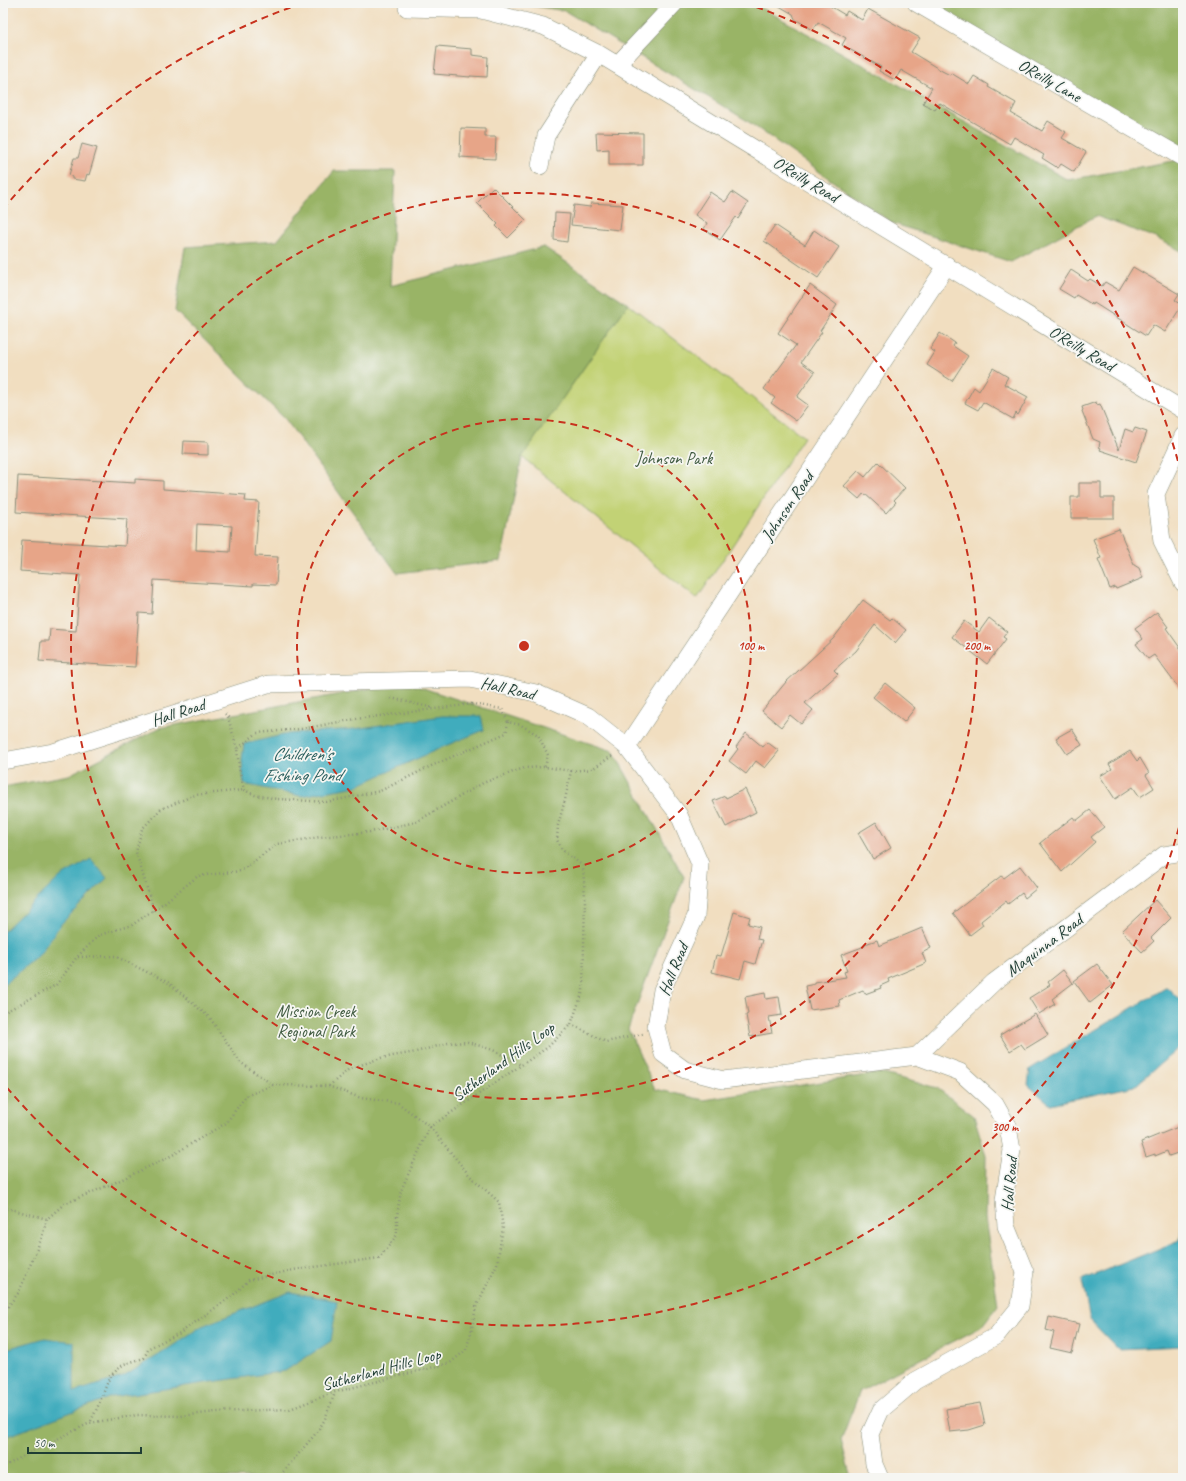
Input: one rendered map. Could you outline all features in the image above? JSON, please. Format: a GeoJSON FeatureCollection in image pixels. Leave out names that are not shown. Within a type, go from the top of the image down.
{"type":"FeatureCollection","features":[{"type":"Feature","properties":{"kind":"street"},"geometry":{"type":"LineString","coordinates":[[617,65],[675,3]]}},
{"type":"Feature","properties":{"kind":"street","name":"OReilly Lane"},"geometry":{"type":"LineString","coordinates":[[916,3],[1183,158]]}},
{"type":"Feature","properties":{"kind":"street","name":"O'Reilly Road"},"geometry":{"type":"LineString","coordinates":[[407,8],[481,10],[543,26],[599,54],[1183,410]]}},
{"type":"Feature","properties":{"kind":"street"},"geometry":{"type":"LineString","coordinates":[[540,166],[546,136],[599,54]]}},
{"type":"Feature","properties":{"kind":"street","name":"Johnson Road"},"geometry":{"type":"LineString","coordinates":[[627,747],[947,265]]}},
{"type":"Feature","properties":{"kind":"street"},"geometry":{"type":"LineString","coordinates":[[1183,436],[1156,494],[1162,541],[1183,583]]}},
{"type":"Feature","properties":{"kind":"street","name":"Hall Road"},"geometry":{"type":"LineString","coordinates":[[3,761],[53,752],[268,684],[470,679],[536,693],[588,716],[627,747],[679,815],[700,864],[696,916],[662,990],[656,1031],[663,1054],[685,1070],[723,1080],[918,1056],[960,1072],[996,1104],[1008,1127],[1012,1150],[1004,1200],[1006,1226],[1025,1272],[1020,1306],[996,1336],[915,1382],[881,1410],[870,1434],[874,1464],[880,1478]]}},
{"type":"Feature","properties":{"kind":"street","name":"Maquinna Road"},"geometry":{"type":"LineString","coordinates":[[918,1056],[994,982],[1164,855],[1183,852]]}},
{"type":"Feature","properties":{"kind":"path"},"geometry":{"type":"LineString","coordinates":[[389,697],[436,709]]}},
{"type":"Feature","properties":{"kind":"path"},"geometry":{"type":"LineString","coordinates":[[215,700],[228,717],[237,749],[239,768],[244,790]]}},
{"type":"Feature","properties":{"kind":"path"},"geometry":{"type":"LineString","coordinates":[[154,911],[136,852],[142,830],[161,809],[195,795],[244,790],[255,795],[277,799],[326,802],[380,791],[429,766],[506,733],[508,722],[502,709],[473,704],[257,733],[237,749]]}},
{"type":"Feature","properties":{"kind":"path"},"geometry":{"type":"LineString","coordinates":[[508,722],[521,725],[538,735],[548,755],[545,767]]}},
{"type":"Feature","properties":{"kind":"path"},"geometry":{"type":"LineString","coordinates":[[3,1013],[56,986],[77,957],[99,935],[132,925],[154,911],[198,876],[241,871],[277,844],[371,832],[416,822],[483,783],[524,768],[545,767],[571,771],[592,769],[627,747]]}},
{"type":"Feature","properties":{"kind":"path","name":"Sutherland Hills Loop"},"geometry":{"type":"LineString","coordinates":[[3,1467],[90,1423],[137,1415],[181,1416],[216,1412],[290,1409],[335,1392],[450,1363],[466,1350],[476,1307],[497,1264],[503,1228],[499,1202],[470,1176],[430,1127],[548,1047],[571,1024],[583,991],[585,898],[583,866],[562,850],[557,840],[558,825],[571,771]]}},
{"type":"Feature","properties":{"kind":"path"},"geometry":{"type":"LineString","coordinates":[[77,957],[115,956],[169,983],[210,1018],[240,1062],[273,1085]]}},
{"type":"Feature","properties":{"kind":"path"},"geometry":{"type":"LineString","coordinates":[[571,1024],[606,1042],[631,1038],[656,1031]]}},
{"type":"Feature","properties":{"kind":"path"},"geometry":{"type":"LineString","coordinates":[[328,1086],[349,1069],[381,1058],[416,1052],[448,1044],[468,1042],[493,1050],[521,1065]]}},
{"type":"Feature","properties":{"kind":"path"},"geometry":{"type":"LineString","coordinates":[[3,1313],[19,1292],[42,1237],[47,1219],[64,1204],[114,1183],[169,1157],[226,1123],[246,1096],[273,1085],[328,1086],[361,1098],[398,1103],[430,1127],[401,1190],[397,1216],[397,1235],[380,1258],[293,1270],[249,1280],[232,1296],[180,1333],[148,1348],[144,1358],[124,1364],[110,1376],[90,1423]]}},
{"type":"Feature","properties":{"kind":"path"},"geometry":{"type":"LineString","coordinates":[[3,1206],[47,1219]]}},
{"type":"Feature","properties":{"kind":"path"},"geometry":{"type":"LineString","coordinates":[[278,1478],[284,1469],[303,1450],[317,1432],[324,1421],[335,1392]]}},
{"type":"Feature","properties":{"kind":"green space"},"geometry":{"type":"Polygon","coordinates":[[[515,3],[753,3],[1068,180],[1179,160],[922,3],[1183,3],[1183,252],[1156,238],[1096,216],[1011,262],[892,223],[746,120],[565,11],[515,3]]]}},
{"type":"Feature","properties":{"kind":"green space"},"geometry":{"type":"Polygon","coordinates":[[[334,171],[395,171],[390,286],[544,247],[628,304],[522,457],[501,561],[397,573],[286,420],[175,311],[185,247],[277,241],[334,171]]]}},
{"type":"Feature","properties":{"kind":"green space","name":"Johnson Park"},"geometry":{"type":"Polygon","coordinates":[[[628,304],[804,437],[697,599],[522,457],[628,304]]]}},
{"type":"Feature","properties":{"kind":"green space","name":"Mission Creek Regional Park"},"geometry":{"type":"Polygon","coordinates":[[[405,682],[613,751],[684,877],[628,1029],[655,1089],[704,1100],[880,1073],[937,1088],[974,1116],[986,1156],[985,1218],[998,1305],[981,1327],[860,1391],[841,1440],[851,1478],[3,1478],[3,787],[69,775],[159,728],[405,682]]]}},
{"type":"Feature","properties":{"kind":"water","name":"Children's Fishing Pond"},"geometry":{"type":"Polygon","coordinates":[[[442,716],[481,716],[484,730],[357,786],[301,796],[244,784],[242,760],[244,744],[288,734],[354,729],[442,716]]]}},
{"type":"Feature","properties":{"kind":"water"},"geometry":{"type":"Polygon","coordinates":[[[91,859],[107,878],[61,924],[39,955],[3,985],[3,932],[60,877],[91,859]]]}},
{"type":"Feature","properties":{"kind":"water"},"geometry":{"type":"Polygon","coordinates":[[[1167,987],[1183,1003],[1183,1044],[1135,1086],[1050,1104],[1028,1085],[1030,1069],[1167,987]]]}},
{"type":"Feature","properties":{"kind":"water"},"geometry":{"type":"Polygon","coordinates":[[[1183,1213],[1183,1346],[1118,1349],[1090,1320],[1082,1280],[1180,1240],[1183,1213]]]}},
{"type":"Feature","properties":{"kind":"water"},"geometry":{"type":"Polygon","coordinates":[[[290,1292],[337,1301],[331,1341],[285,1371],[111,1397],[3,1438],[3,1350],[45,1338],[74,1342],[74,1392],[123,1377],[202,1326],[290,1292]]]}},
{"type":"Feature","properties":{"kind":"building"},"geometry":{"type":"Polygon","coordinates":[[[774,3],[825,3],[845,15],[847,11],[862,20],[868,9],[920,38],[911,52],[942,71],[950,75],[951,73],[969,84],[974,76],[989,85],[988,87],[1016,103],[1011,113],[1042,131],[1048,121],[1066,132],[1062,138],[1086,152],[1074,172],[1061,164],[1058,168],[1042,158],[1044,155],[1014,137],[1010,144],[940,103],[935,110],[923,103],[932,88],[901,70],[895,80],[879,71],[881,67],[842,45],[846,38],[818,22],[813,30],[795,19],[793,14],[774,3]]]}},
{"type":"Feature","properties":{"kind":"building"},"geometry":{"type":"Polygon","coordinates":[[[437,46],[472,49],[472,55],[488,57],[487,77],[434,74],[437,46]]]}},
{"type":"Feature","properties":{"kind":"building"},"geometry":{"type":"Polygon","coordinates":[[[461,128],[485,129],[485,137],[496,137],[495,159],[460,157],[461,128]]]}},
{"type":"Feature","properties":{"kind":"building"},"geometry":{"type":"Polygon","coordinates":[[[596,132],[643,133],[643,165],[609,165],[609,149],[597,150],[596,132]]]}},
{"type":"Feature","properties":{"kind":"building"},"geometry":{"type":"Polygon","coordinates":[[[82,144],[97,148],[89,175],[87,174],[85,181],[72,179],[69,175],[74,158],[78,158],[82,144]]]}},
{"type":"Feature","properties":{"kind":"building"},"geometry":{"type":"Polygon","coordinates":[[[493,187],[526,220],[508,238],[496,226],[498,224],[477,203],[493,187]]]}},
{"type":"Feature","properties":{"kind":"building"},"geometry":{"type":"Polygon","coordinates":[[[710,192],[725,202],[732,192],[748,203],[738,219],[736,217],[720,240],[704,229],[707,223],[695,215],[710,192]]]}},
{"type":"Feature","properties":{"kind":"building"},"geometry":{"type":"Polygon","coordinates":[[[591,203],[623,205],[620,230],[571,225],[574,205],[590,207],[591,203]]]}},
{"type":"Feature","properties":{"kind":"building"},"geometry":{"type":"Polygon","coordinates":[[[555,213],[570,214],[567,242],[554,240],[555,213]]]}},
{"type":"Feature","properties":{"kind":"building"},"geometry":{"type":"Polygon","coordinates":[[[775,225],[805,245],[814,230],[839,247],[818,278],[764,241],[775,225]]]}},
{"type":"Feature","properties":{"kind":"building"},"geometry":{"type":"Polygon","coordinates":[[[1133,267],[1179,294],[1175,300],[1182,305],[1165,332],[1153,325],[1146,336],[1094,303],[1093,305],[1076,295],[1074,298],[1059,289],[1071,270],[1088,281],[1090,279],[1102,286],[1105,282],[1119,290],[1133,267]]]}},
{"type":"Feature","properties":{"kind":"building"},"geometry":{"type":"Polygon","coordinates":[[[810,285],[837,305],[820,331],[822,332],[801,362],[815,372],[797,397],[808,405],[796,421],[771,403],[775,398],[764,389],[796,345],[778,333],[810,285]]]}},
{"type":"Feature","properties":{"kind":"building"},"geometry":{"type":"Polygon","coordinates":[[[940,333],[955,343],[953,346],[968,356],[952,381],[927,365],[935,352],[930,349],[940,333]]]}},
{"type":"Feature","properties":{"kind":"building"},"geometry":{"type":"Polygon","coordinates":[[[993,368],[1008,377],[1004,384],[1028,397],[1018,415],[1016,413],[1013,419],[983,402],[978,410],[965,403],[974,387],[979,391],[993,368]]]}},
{"type":"Feature","properties":{"kind":"building"},"geometry":{"type":"Polygon","coordinates":[[[1096,402],[1097,405],[1100,404],[1119,450],[1125,429],[1133,432],[1135,428],[1147,432],[1136,462],[1100,450],[1100,442],[1093,439],[1082,411],[1082,407],[1096,402]]]}},
{"type":"Feature","properties":{"kind":"building"},"geometry":{"type":"Polygon","coordinates":[[[184,441],[208,442],[208,455],[183,454],[184,441]]]}},
{"type":"Feature","properties":{"kind":"building"},"geometry":{"type":"Polygon","coordinates":[[[878,462],[905,488],[894,500],[896,502],[886,513],[864,493],[859,499],[844,486],[858,471],[865,477],[878,462]]]}},
{"type":"Feature","properties":{"kind":"building"},"geometry":{"type":"Polygon","coordinates":[[[18,476],[135,483],[135,479],[163,481],[163,489],[246,495],[245,501],[259,502],[255,556],[278,557],[276,585],[253,584],[253,586],[154,580],[152,614],[139,613],[135,667],[39,661],[41,641],[49,641],[50,629],[76,631],[80,575],[20,571],[22,540],[125,546],[127,519],[16,512],[18,476]],[[197,524],[196,550],[230,552],[232,526],[197,524]]]}},
{"type":"Feature","properties":{"kind":"building"},"geometry":{"type":"Polygon","coordinates":[[[1079,483],[1101,483],[1101,498],[1114,498],[1114,518],[1071,518],[1071,497],[1079,497],[1079,483]]]}},
{"type":"Feature","properties":{"kind":"building"},"geometry":{"type":"Polygon","coordinates":[[[1119,529],[1134,565],[1139,568],[1143,578],[1116,589],[1115,587],[1110,589],[1098,559],[1101,558],[1093,539],[1119,529]]]}},
{"type":"Feature","properties":{"kind":"building"},"geometry":{"type":"Polygon","coordinates":[[[863,600],[890,620],[892,618],[906,630],[895,643],[875,625],[856,651],[834,670],[838,674],[805,703],[813,710],[801,724],[790,715],[781,727],[762,711],[786,682],[833,639],[863,600]]]}},
{"type":"Feature","properties":{"kind":"building"},"geometry":{"type":"Polygon","coordinates":[[[1157,612],[1183,652],[1183,694],[1154,655],[1148,659],[1136,644],[1143,639],[1135,628],[1157,612]]]}},
{"type":"Feature","properties":{"kind":"building"},"geometry":{"type":"Polygon","coordinates":[[[989,618],[1007,632],[1003,637],[1006,639],[987,664],[952,637],[964,621],[979,632],[989,618]]]}},
{"type":"Feature","properties":{"kind":"building"},"geometry":{"type":"Polygon","coordinates":[[[885,683],[915,708],[904,722],[873,697],[885,683]]]}},
{"type":"Feature","properties":{"kind":"building"},"geometry":{"type":"Polygon","coordinates":[[[1072,729],[1082,745],[1067,754],[1056,738],[1072,729]]]}},
{"type":"Feature","properties":{"kind":"building"},"geometry":{"type":"Polygon","coordinates":[[[746,733],[763,747],[767,742],[779,751],[765,768],[756,761],[746,774],[729,761],[738,749],[736,747],[746,733]]]}},
{"type":"Feature","properties":{"kind":"building"},"geometry":{"type":"Polygon","coordinates":[[[1130,751],[1137,761],[1140,758],[1149,773],[1146,775],[1154,788],[1140,797],[1133,787],[1115,799],[1100,776],[1112,769],[1109,764],[1130,751]]]}},
{"type":"Feature","properties":{"kind":"building"},"geometry":{"type":"Polygon","coordinates":[[[745,789],[756,812],[726,827],[713,801],[725,796],[726,798],[745,789]]]}},
{"type":"Feature","properties":{"kind":"building"},"geometry":{"type":"Polygon","coordinates":[[[1090,810],[1104,827],[1091,837],[1095,842],[1062,872],[1040,843],[1073,817],[1076,821],[1090,810]]]}},
{"type":"Feature","properties":{"kind":"building"},"geometry":{"type":"Polygon","coordinates":[[[876,822],[891,848],[873,859],[858,833],[876,822]]]}},
{"type":"Feature","properties":{"kind":"building"},"geometry":{"type":"Polygon","coordinates":[[[1020,866],[1037,888],[1025,898],[1022,893],[1008,904],[1006,901],[981,921],[983,925],[970,935],[953,913],[1001,876],[1004,878],[1020,866]]]}},
{"type":"Feature","properties":{"kind":"building"},"geometry":{"type":"Polygon","coordinates":[[[1155,900],[1171,918],[1151,938],[1154,941],[1142,952],[1122,931],[1155,900]]]}},
{"type":"Feature","properties":{"kind":"building"},"geometry":{"type":"Polygon","coordinates":[[[734,912],[750,917],[748,924],[760,927],[757,939],[762,940],[755,964],[745,961],[740,979],[712,972],[716,955],[721,956],[734,912]]]}},
{"type":"Feature","properties":{"kind":"building"},"geometry":{"type":"Polygon","coordinates":[[[922,928],[931,948],[922,953],[926,963],[888,979],[889,982],[880,986],[881,988],[865,994],[863,990],[839,1000],[840,1006],[810,1010],[805,986],[815,984],[815,982],[846,977],[844,972],[847,971],[841,955],[877,940],[879,946],[922,928]]]}},
{"type":"Feature","properties":{"kind":"building"},"geometry":{"type":"Polygon","coordinates":[[[1097,964],[1113,985],[1090,1003],[1074,981],[1097,964]]]}},
{"type":"Feature","properties":{"kind":"building"},"geometry":{"type":"Polygon","coordinates":[[[1063,970],[1073,983],[1052,999],[1055,1004],[1039,1014],[1029,998],[1050,985],[1048,982],[1063,970]]]}},
{"type":"Feature","properties":{"kind":"building"},"geometry":{"type":"Polygon","coordinates":[[[765,993],[766,999],[779,997],[782,1015],[769,1017],[772,1033],[750,1037],[746,1015],[748,1014],[745,997],[765,993]]]}},
{"type":"Feature","properties":{"kind":"building"},"geometry":{"type":"Polygon","coordinates":[[[1035,1014],[1048,1035],[1025,1049],[1021,1044],[1010,1051],[1000,1035],[1035,1014]]]}},
{"type":"Feature","properties":{"kind":"building"},"geometry":{"type":"Polygon","coordinates":[[[1183,1125],[1183,1151],[1169,1156],[1167,1151],[1155,1156],[1155,1154],[1146,1157],[1141,1142],[1183,1125]]]}},
{"type":"Feature","properties":{"kind":"building"},"geometry":{"type":"Polygon","coordinates":[[[1049,1317],[1079,1324],[1072,1353],[1050,1348],[1054,1332],[1046,1330],[1049,1317]]]}},
{"type":"Feature","properties":{"kind":"building"},"geometry":{"type":"Polygon","coordinates":[[[980,1403],[985,1425],[969,1430],[950,1432],[946,1409],[980,1403]]]}}]}
